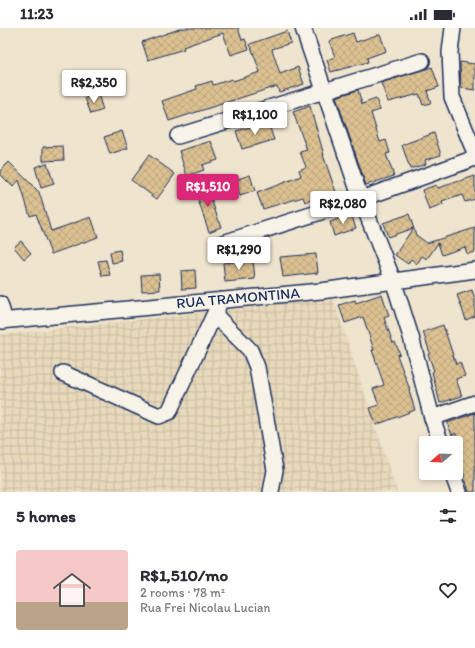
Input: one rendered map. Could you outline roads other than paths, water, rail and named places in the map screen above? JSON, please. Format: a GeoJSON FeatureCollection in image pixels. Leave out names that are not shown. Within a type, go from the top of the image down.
{"type":"FeatureCollection","features":[{"type":"Feature","properties":{"kind":"street"},"geometry":{"type":"LineString","coordinates":[[303,28],[360,199],[393,280],[438,436]]}},
{"type":"Feature","properties":{"kind":"street"},"geometry":{"type":"LineString","coordinates":[[453,28],[450,52],[452,97],[475,152]]}},
{"type":"Feature","properties":{"kind":"street"},"geometry":{"type":"LineString","coordinates":[[178,136],[422,61]]}},
{"type":"Feature","properties":{"kind":"street"},"geometry":{"type":"LineString","coordinates":[[222,243],[360,199],[475,158]]}},
{"type":"Feature","properties":{"kind":"street","name":"RUA TRAMONTINA"},"geometry":{"type":"LineString","coordinates":[[2,321],[321,290],[475,270]]}},
{"type":"Feature","properties":{"kind":"street"},"geometry":{"type":"LineString","coordinates":[[63,373],[159,416],[169,412],[221,300]]}},
{"type":"Feature","properties":{"kind":"street"},"geometry":{"type":"LineString","coordinates":[[0,304],[2,321]]}},
{"type":"Feature","properties":{"kind":"street"},"geometry":{"type":"LineString","coordinates":[[215,315],[250,350],[257,366],[275,470],[271,492]]}},
{"type":"Feature","properties":{"kind":"street"},"geometry":{"type":"LineString","coordinates":[[432,418],[475,403]]}},
{"type":"Feature","properties":{"kind":"street"},"geometry":{"type":"LineString","coordinates":[[455,480],[459,492]]}}]}
